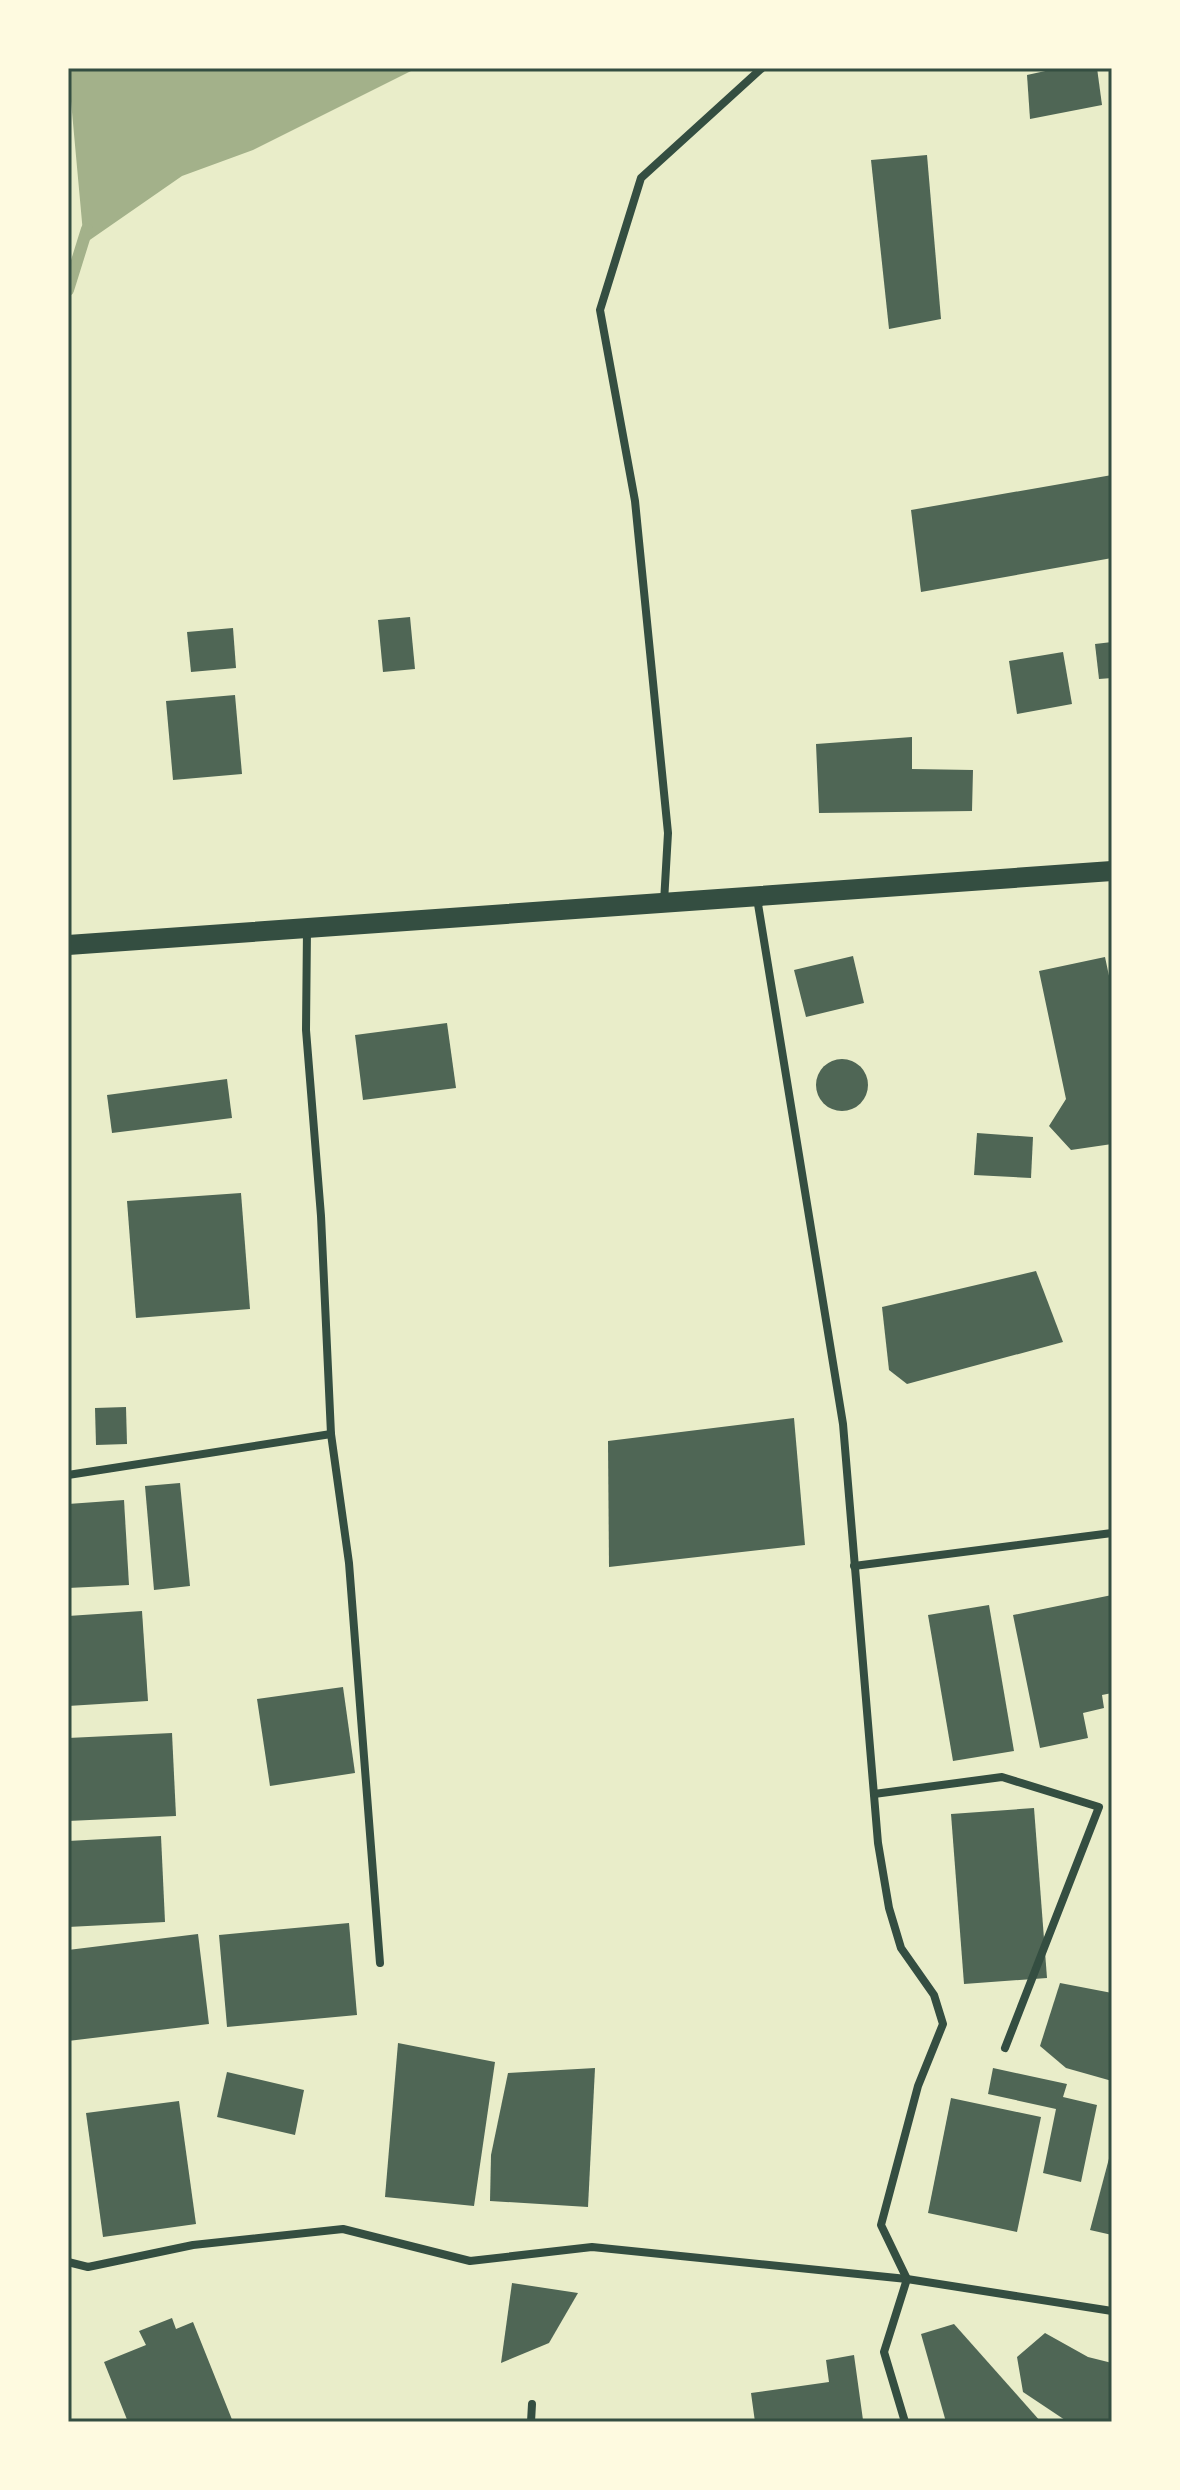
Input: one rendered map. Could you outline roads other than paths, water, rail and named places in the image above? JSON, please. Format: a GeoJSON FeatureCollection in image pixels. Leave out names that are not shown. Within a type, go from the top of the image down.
{"type":"FeatureCollection","features":[{"type":"Feature","properties":{"kind":"main road"},"geometry":{"type":"LineString","coordinates":[[68,945],[1112,871]]}},
{"type":"Feature","properties":{"kind":"street"},"geometry":{"type":"LineString","coordinates":[[664,903],[668,833],[635,501],[600,310],[641,178],[762,68]]}},
{"type":"Feature","properties":{"kind":"street"},"geometry":{"type":"LineString","coordinates":[[757,897],[843,1424],[878,1843],[901,1948],[934,1995],[943,2024],[918,2086],[881,2225],[907,2279],[884,2352],[905,2422]]}},
{"type":"Feature","properties":{"kind":"street"},"geometry":{"type":"LineString","coordinates":[[307,928],[306,1030],[321,1216],[331,1434],[349,1563],[380,1963]]}},
{"type":"Feature","properties":{"kind":"street"},"geometry":{"type":"LineString","coordinates":[[68,1475],[331,1434]]}},
{"type":"Feature","properties":{"kind":"street"},"geometry":{"type":"LineString","coordinates":[[854,1566],[1112,1533]]}},
{"type":"Feature","properties":{"kind":"street"},"geometry":{"type":"LineString","coordinates":[[874,1794],[1002,1777],[1099,1807],[1005,2048]]}},
{"type":"Feature","properties":{"kind":"street"},"geometry":{"type":"LineString","coordinates":[[68,2262],[88,2267],[193,2245],[343,2229],[470,2261],[592,2247],[907,2279],[1112,2311]]}},
{"type":"Feature","properties":{"kind":"street"},"geometry":{"type":"LineString","coordinates":[[531,2422],[532,2404]]}},
{"type":"Feature","properties":{"kind":"waterway"},"geometry":{"type":"LineString","coordinates":[[68,290],[87,229]]}}]}
